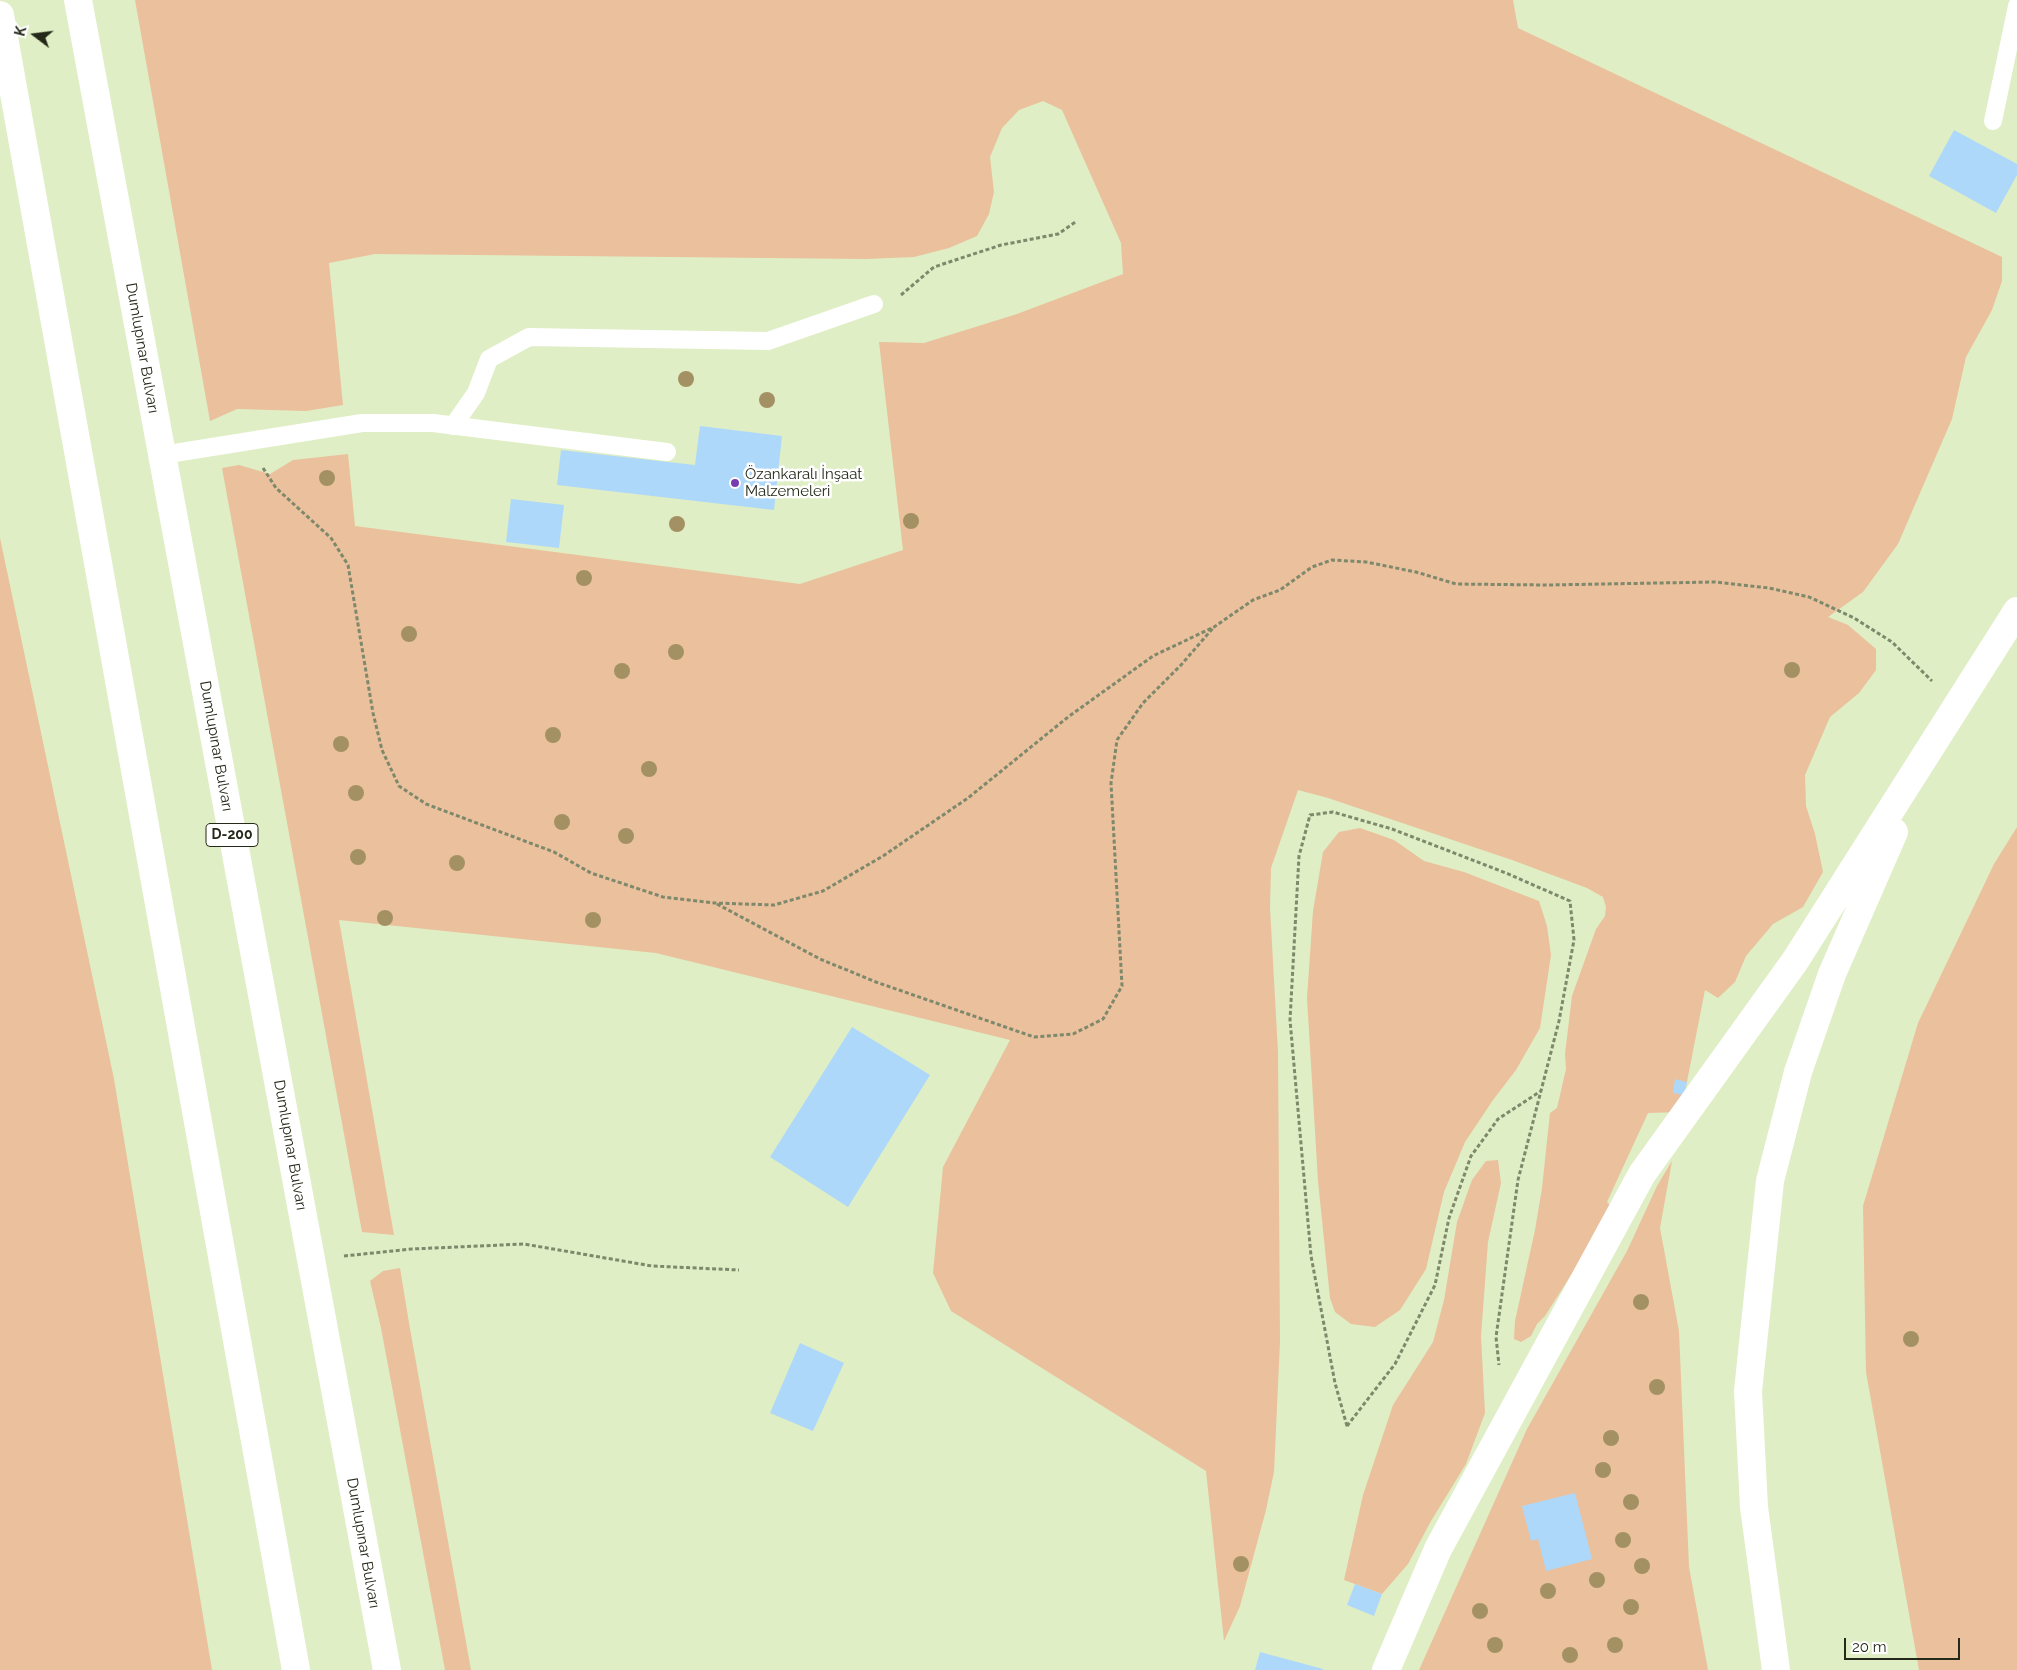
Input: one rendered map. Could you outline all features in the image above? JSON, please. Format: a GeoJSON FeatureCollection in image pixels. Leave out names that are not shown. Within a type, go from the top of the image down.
{"type":"FeatureCollection","features":[{"type":"Feature","properties":{"kind":"main road","name":"Dumlupınar Bulvarı"},"geometry":{"type":"LineString","coordinates":[[78,0],[387,1670]]}},
{"type":"Feature","properties":{"kind":"main road"},"geometry":{"type":"LineString","coordinates":[[0,14],[296,1670]]}},
{"type":"Feature","properties":{"kind":"main road"},"geometry":{"type":"LineString","coordinates":[[1386,1670],[1438,1549],[1642,1174],[1795,961],[2017,611]]}},
{"type":"Feature","properties":{"kind":"main road"},"geometry":{"type":"LineString","coordinates":[[1776,1670],[1754,1507],[1748,1391],[1770,1181],[1798,1072],[1832,974],[1884,853],[1950,717]]}},
{"type":"Feature","properties":{"kind":"lane"},"geometry":{"type":"LineString","coordinates":[[1993,121],[2017,6]]}},
{"type":"Feature","properties":{"kind":"lane"},"geometry":{"type":"LineString","coordinates":[[453,426],[476,393],[489,359],[530,337],[768,341],[874,304]]}},
{"type":"Feature","properties":{"kind":"lane"},"geometry":{"type":"LineString","coordinates":[[162,455],[362,422],[433,423],[667,452]]}},
{"type":"Feature","properties":{"kind":"path"},"geometry":{"type":"LineString","coordinates":[[874,304],[902,294],[934,267],[1001,245],[1058,234],[1077,220]]}},
{"type":"Feature","properties":{"kind":"path"},"geometry":{"type":"LineString","coordinates":[[244,441],[276,488],[331,538],[348,565],[373,713],[382,750],[399,786],[426,804],[554,852],[591,873],[663,896],[714,903],[774,905],[823,891],[883,856],[968,798],[1068,716],[1153,656],[1214,627],[1253,600],[1280,590],[1312,567],[1332,560],[1366,562],[1416,572],[1456,584],[1547,585],[1716,582],[1768,588],[1809,597],[1854,618],[1892,642],[1950,717]]}},
{"type":"Feature","properties":{"kind":"path"},"geometry":{"type":"LineString","coordinates":[[714,903],[762,926],[820,958],[876,982],[1034,1036],[1072,1034],[1102,1019],[1122,986],[1111,783],[1117,740],[1142,703],[1181,665],[1214,627]]}},
{"type":"Feature","properties":{"kind":"path"},"geometry":{"type":"LineString","coordinates":[[1500,1373],[1496,1337],[1518,1180],[1541,1091],[1559,1021],[1574,940],[1570,901],[1506,873],[1392,829],[1333,812],[1310,815],[1299,856],[1290,1020],[1311,1256],[1336,1383],[1347,1426],[1395,1364],[1434,1285],[1449,1218],[1471,1156],[1498,1119],[1541,1091]]}},
{"type":"Feature","properties":{"kind":"path"},"geometry":{"type":"LineString","coordinates":[[311,1260],[412,1249],[524,1244],[652,1266],[739,1270]]}},
{"type":"Feature","properties":{"kind":"shaded area"},"geometry":{"type":"Polygon","coordinates":[[[135,0],[1513,0],[1518,28],[2002,257],[2002,281],[1992,310],[1966,357],[1952,419],[1898,544],[1863,592],[1828,617],[1848,625],[1876,649],[1876,670],[1859,693],[1830,717],[1805,775],[1806,806],[1815,834],[1823,872],[1803,907],[1773,924],[1746,956],[1735,982],[1718,998],[1705,990],[1681,1112],[1648,1113],[1607,1202],[1610,1205],[1585,1253],[1545,1316],[1537,1324],[1531,1336],[1521,1342],[1514,1339],[1515,1321],[1535,1230],[1542,1188],[1550,1113],[1557,1108],[1566,1069],[1565,1054],[1572,996],[1596,929],[1605,916],[1606,907],[1603,897],[1587,888],[1512,860],[1328,798],[1298,790],[1271,868],[1270,908],[1278,1052],[1280,1342],[1274,1472],[1266,1510],[1240,1606],[1224,1641],[1206,1471],[951,1311],[933,1273],[943,1167],[1010,1040],[656,953],[339,920],[394,1235],[362,1232],[222,468],[239,465],[270,474],[293,460],[348,454],[355,526],[800,584],[903,550],[879,342],[924,343],[1017,314],[1123,274],[1121,243],[1062,110],[1043,101],[1019,110],[1002,128],[990,157],[994,192],[989,214],[977,236],[949,248],[914,257],[866,259],[375,254],[329,263],[343,405],[306,411],[237,409],[210,421],[135,0]]]}},
{"type":"Feature","properties":{"kind":"shaded area"},"geometry":{"type":"Polygon","coordinates":[[[0,538],[114,1079],[212,1670],[0,1670],[0,538]]]}},
{"type":"Feature","properties":{"kind":"shaded area"},"geometry":{"type":"Polygon","coordinates":[[[2017,827],[2017,1670],[1919,1670],[1866,1372],[1863,1206],[1918,1023],[1994,864],[2017,827]]]}},
{"type":"Feature","properties":{"kind":"shaded area"},"geometry":{"type":"Polygon","coordinates":[[[1360,828],[1394,840],[1424,861],[1464,872],[1539,901],[1547,926],[1551,955],[1540,1028],[1516,1070],[1465,1142],[1444,1192],[1426,1269],[1400,1310],[1375,1327],[1351,1324],[1335,1312],[1330,1298],[1318,1181],[1307,998],[1313,911],[1323,852],[1339,832],[1360,828]]]}},
{"type":"Feature","properties":{"kind":"shaded area"},"geometry":{"type":"Polygon","coordinates":[[[1498,1160],[1501,1183],[1488,1242],[1481,1336],[1485,1413],[1466,1464],[1431,1521],[1408,1564],[1382,1594],[1344,1580],[1363,1495],[1393,1405],[1433,1342],[1444,1300],[1457,1222],[1472,1180],[1486,1161],[1498,1160]]]}},
{"type":"Feature","properties":{"kind":"shaded area"},"geometry":{"type":"Polygon","coordinates":[[[1672,1161],[1660,1228],[1679,1331],[1689,1567],[1708,1670],[1419,1670],[1527,1429],[1627,1251],[1657,1186],[1672,1161]]]}},
{"type":"Feature","properties":{"kind":"shaded area"},"geometry":{"type":"Polygon","coordinates":[[[400,1268],[471,1670],[445,1670],[381,1328],[370,1281],[383,1271],[400,1268]]]}},
{"type":"Feature","properties":{"kind":"building"},"geometry":{"type":"Polygon","coordinates":[[[1954,130],[2017,164],[2017,175],[1996,213],[1929,176],[1954,130]]]}},
{"type":"Feature","properties":{"kind":"building"},"geometry":{"type":"Polygon","coordinates":[[[700,426],[782,436],[774,510],[557,485],[561,450],[695,465],[700,426]]]}},
{"type":"Feature","properties":{"kind":"building"},"geometry":{"type":"Polygon","coordinates":[[[511,499],[564,505],[559,548],[506,542],[511,499]]]}},
{"type":"Feature","properties":{"kind":"building"},"geometry":{"type":"Polygon","coordinates":[[[852,1027],[930,1075],[848,1207],[770,1157],[852,1027]]]}},
{"type":"Feature","properties":{"kind":"building"},"geometry":{"type":"Polygon","coordinates":[[[1675,1079],[1687,1082],[1684,1095],[1673,1093],[1675,1079]]]}},
{"type":"Feature","properties":{"kind":"building"},"geometry":{"type":"Polygon","coordinates":[[[800,1343],[844,1363],[813,1431],[770,1413],[800,1343]]]}},
{"type":"Feature","properties":{"kind":"building"},"geometry":{"type":"Polygon","coordinates":[[[1575,1493],[1592,1559],[1546,1571],[1538,1539],[1531,1541],[1522,1506],[1575,1493]]]}},
{"type":"Feature","properties":{"kind":"building"},"geometry":{"type":"Polygon","coordinates":[[[1355,1584],[1382,1594],[1374,1616],[1347,1605],[1355,1584]]]}},
{"type":"Feature","properties":{"kind":"building"},"geometry":{"type":"Polygon","coordinates":[[[1260,1652],[1323,1669],[1323,1670],[1255,1670],[1260,1652]]]}},
{"type":"Feature","properties":{"kind":"place","name":"Özankaralı İnşaat Malzemeleri"},"geometry":{"type":"Point","coordinates":[735,483]}}]}
